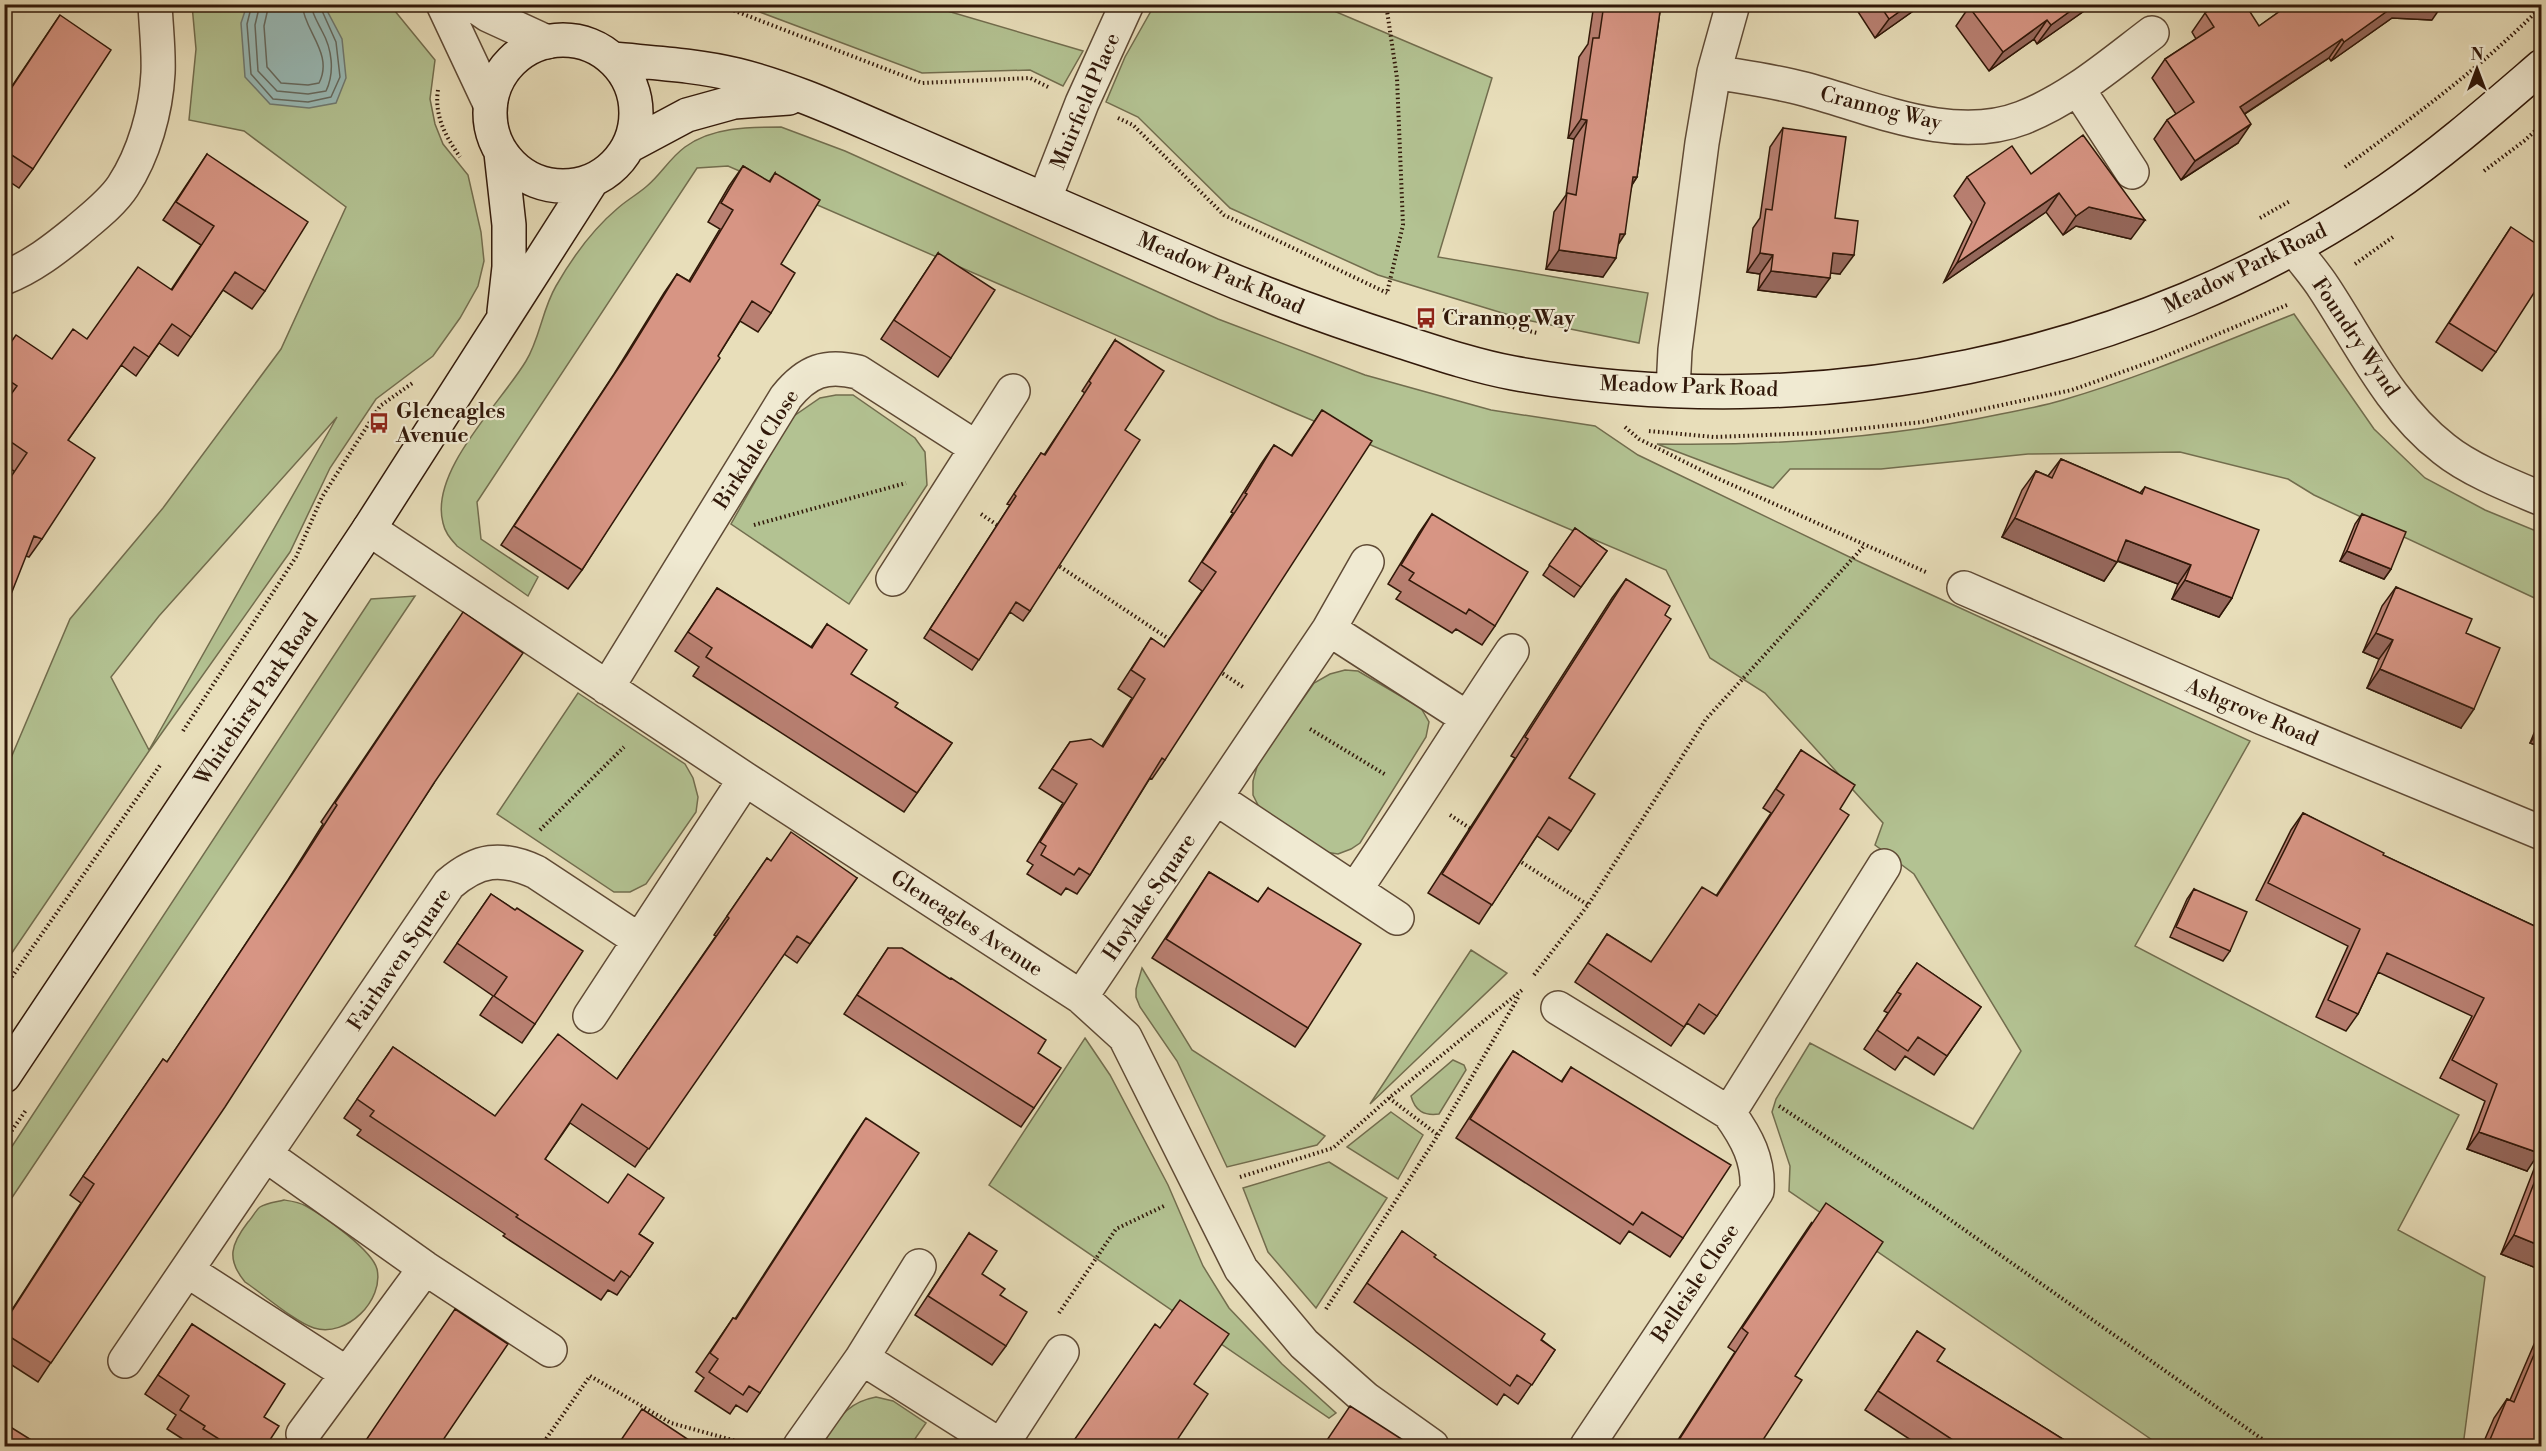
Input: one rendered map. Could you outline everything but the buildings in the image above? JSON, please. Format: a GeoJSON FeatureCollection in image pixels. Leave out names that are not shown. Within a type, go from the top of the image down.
{"type":"FeatureCollection","features":[{"type":"Feature","properties":{"kind":"street"},"geometry":{"type":"LineString","coordinates":[[4,278],[22,271],[58,246],[93,217],[122,187],[141,148],[152,114],[158,73],[155,4]]}},
{"type":"Feature","properties":{"kind":"street"},"geometry":{"type":"LineString","coordinates":[[443,4],[490,104]]}},
{"type":"Feature","properties":{"kind":"street"},"geometry":{"type":"LineString","coordinates":[[472,4],[488,15],[547,42]]}},
{"type":"Feature","properties":{"kind":"street","name":"Muirfield Place"},"geometry":{"type":"LineString","coordinates":[[1045,198],[1082,103],[1127,4]]}},
{"type":"Feature","properties":{"kind":"street"},"geometry":{"type":"LineString","coordinates":[[1673,390],[1675,350],[1713,72],[1733,4]]}},
{"type":"Feature","properties":{"kind":"street","name":"Crannog Way"},"geometry":{"type":"LineString","coordinates":[[1713,72],[1801,88],[1943,126],[1986,126],[2022,118],[2078,89],[2152,33]]}},
{"type":"Feature","properties":{"kind":"street"},"geometry":{"type":"LineString","coordinates":[[573,40],[592,45],[613,59],[629,80],[637,104],[635,130],[629,146],[614,167],[591,182],[566,187],[541,184],[518,172],[501,153],[491,129],[490,104],[498,79],[509,62],[524,51],[547,42],[573,40]]}},
{"type":"Feature","properties":{"kind":"street","name":"Meadow Park Road"},"geometry":{"type":"LineString","coordinates":[[613,59],[677,65],[737,75],[806,97],[1201,267],[1336,321],[1468,363],[1514,373],[1572,381],[1630,388],[1673,390],[1838,387],[1916,376],[2019,355],[2106,331],[2202,294],[2294,248],[2388,190],[2466,132],[2541,66]]}},
{"type":"Feature","properties":{"kind":"street"},"geometry":{"type":"LineString","coordinates":[[2078,89],[2132,172]]}},
{"type":"Feature","properties":{"kind":"street","name":"Meadow Park Road"},"geometry":{"type":"LineString","coordinates":[[629,146],[687,115],[734,102],[806,97]]}},
{"type":"Feature","properties":{"kind":"street","name":"Whitehirst Park Road"},"geometry":{"type":"LineString","coordinates":[[501,153],[509,225],[504,319]]}},
{"type":"Feature","properties":{"kind":"street","name":"Whitehirst Park Road"},"geometry":{"type":"LineString","coordinates":[[4,1076],[369,529],[591,182]]}},
{"type":"Feature","properties":{"kind":"street","name":"Foundry Wynd"},"geometry":{"type":"LineString","coordinates":[[2294,248],[2323,287],[2379,378],[2444,450],[2502,483],[2541,499]]}},
{"type":"Feature","properties":{"kind":"street","name":"Birkdale Close"},"geometry":{"type":"LineString","coordinates":[[607,688],[786,398],[798,383],[813,374],[828,369],[858,372],[962,469]]}},
{"type":"Feature","properties":{"kind":"street"},"geometry":{"type":"LineString","coordinates":[[893,579],[1013,391]]}},
{"type":"Feature","properties":{"kind":"street","name":"Gleneagles Avenue"},"geometry":{"type":"LineString","coordinates":[[369,529],[745,779],[1081,997],[1125,1037],[1241,1269],[1304,1344],[1366,1399],[1432,1446]]}},
{"type":"Feature","properties":{"kind":"street","name":"Hoylake Square"},"geometry":{"type":"LineString","coordinates":[[1081,997],[1329,629],[1367,562]]}},
{"type":"Feature","properties":{"kind":"street","name":"Ashgrove Road"},"geometry":{"type":"LineString","coordinates":[[1964,588],[2263,718],[2541,833]]}},
{"type":"Feature","properties":{"kind":"street"},"geometry":{"type":"LineString","coordinates":[[1329,629],[1467,718]]}},
{"type":"Feature","properties":{"kind":"street"},"geometry":{"type":"LineString","coordinates":[[1355,890],[1420,795],[1467,718],[1512,651]]}},
{"type":"Feature","properties":{"kind":"street"},"geometry":{"type":"LineString","coordinates":[[590,1016],[745,779]]}},
{"type":"Feature","properties":{"kind":"street"},"geometry":{"type":"LineString","coordinates":[[1216,798],[1396,918]]}},
{"type":"Feature","properties":{"kind":"street","name":"Fairhaven Square"},"geometry":{"type":"LineString","coordinates":[[125,1361],[449,884],[464,871],[482,863],[519,864],[536,872],[639,940]]}},
{"type":"Feature","properties":{"kind":"street"},"geometry":{"type":"LineString","coordinates":[[1730,1113],[1884,866]]}},
{"type":"Feature","properties":{"kind":"street","name":"Belleisle Close"},"geometry":{"type":"LineString","coordinates":[[1558,1008],[1730,1113],[1745,1135],[1755,1157],[1758,1174],[1757,1191],[1587,1446]]}},
{"type":"Feature","properties":{"kind":"street"},"geometry":{"type":"LineString","coordinates":[[266,1155],[425,1268],[550,1350]]}},
{"type":"Feature","properties":{"kind":"street"},"geometry":{"type":"LineString","coordinates":[[800,1446],[861,1358],[919,1266]]}},
{"type":"Feature","properties":{"kind":"street"},"geometry":{"type":"LineString","coordinates":[[303,1434],[425,1268]]}},
{"type":"Feature","properties":{"kind":"street"},"geometry":{"type":"LineString","coordinates":[[188,1271],[346,1373]]}},
{"type":"Feature","properties":{"kind":"street"},"geometry":{"type":"LineString","coordinates":[[861,1358],[1001,1446],[1062,1352]]}},
{"type":"Feature","properties":{"kind":"path"},"geometry":{"type":"LineString","coordinates":[[717,4],[922,83],[1030,78]]}},
{"type":"Feature","properties":{"kind":"path"},"geometry":{"type":"LineString","coordinates":[[1386,4],[1397,78],[1403,225],[1387,293]]}},
{"type":"Feature","properties":{"kind":"path"},"geometry":{"type":"LineString","coordinates":[[2342,169],[2434,102],[2516,32],[2541,6]]}},
{"type":"Feature","properties":{"kind":"path"},"geometry":{"type":"LineString","coordinates":[[462,44],[442,57],[436,101],[446,137],[463,161]]}},
{"type":"Feature","properties":{"kind":"path"},"geometry":{"type":"LineString","coordinates":[[1133,125],[1224,215],[1387,293],[1398,296]]}},
{"type":"Feature","properties":{"kind":"path"},"geometry":{"type":"LineString","coordinates":[[2259,218],[2291,200]]}},
{"type":"Feature","properties":{"kind":"path"},"geometry":{"type":"LineString","coordinates":[[1432,308],[1524,331]]}},
{"type":"Feature","properties":{"kind":"path"},"geometry":{"type":"LineString","coordinates":[[182,733],[296,557],[322,497],[380,406],[421,377]]}},
{"type":"Feature","properties":{"kind":"path"},"geometry":{"type":"LineString","coordinates":[[1639,439],[1719,479],[1964,588]]}},
{"type":"Feature","properties":{"kind":"path"},"geometry":{"type":"LineString","coordinates":[[699,540],[962,469],[1007,532]]}},
{"type":"Feature","properties":{"kind":"path"},"geometry":{"type":"LineString","coordinates":[[1530,979],[1588,905],[1706,719],[1865,545]]}},
{"type":"Feature","properties":{"kind":"path"},"geometry":{"type":"LineString","coordinates":[[1047,558],[1177,644]]}},
{"type":"Feature","properties":{"kind":"path"},"geometry":{"type":"LineString","coordinates":[[1216,670],[1276,709],[1420,795],[1479,834]]}},
{"type":"Feature","properties":{"kind":"path"},"geometry":{"type":"LineString","coordinates":[[507,862],[653,718]]}},
{"type":"Feature","properties":{"kind":"path"},"geometry":{"type":"LineString","coordinates":[[4,988],[163,762]]}},
{"type":"Feature","properties":{"kind":"path"},"geometry":{"type":"LineString","coordinates":[[1509,854],[1588,905]]}},
{"type":"Feature","properties":{"kind":"path"},"geometry":{"type":"LineString","coordinates":[[1062,1352],[1044,1336],[1116,1229],[1202,1189],[1333,1148],[1389,1098],[1523,988],[1438,1135],[1304,1344]]}},
{"type":"Feature","properties":{"kind":"path"},"geometry":{"type":"LineString","coordinates":[[1746,1085],[1932,1207],[2272,1446]]}},
{"type":"Feature","properties":{"kind":"path"},"geometry":{"type":"LineString","coordinates":[[1389,1098],[1438,1135]]}},
{"type":"Feature","properties":{"kind":"path"},"geometry":{"type":"LineString","coordinates":[[541,1446],[590,1376],[670,1423],[754,1446]]}},
{"type":"Feature","properties":{"kind":"green space"},"geometry":{"type":"Polygon","coordinates":[[[1155,4],[1320,5],[1492,78],[1438,257],[1648,293],[1639,343],[1522,319],[1378,275],[1230,208],[1138,117],[1106,102],[1125,57],[1155,4]]]}},
{"type":"Feature","properties":{"kind":"green space"},"geometry":{"type":"Polygon","coordinates":[[[192,5],[390,5],[435,60],[430,99],[435,124],[443,144],[468,175],[481,232],[484,261],[478,286],[460,318],[433,356],[376,399],[330,468],[290,552],[149,751],[5,963],[5,772],[70,619],[163,508],[281,349],[346,207],[244,131],[189,120],[196,49],[192,5]],[[337,417],[159,616],[111,677],[149,750],[337,417]]]}},
{"type":"Feature","properties":{"kind":"green space"},"geometry":{"type":"Polygon","coordinates":[[[741,5],[927,5],[1083,51],[1063,86],[1030,70],[922,73],[741,5]]]}},
{"type":"Feature","properties":{"kind":"green space"},"geometry":{"type":"Polygon","coordinates":[[[781,127],[845,151],[1218,319],[1365,375],[1491,410],[1595,426],[1638,455],[1862,563],[2250,741],[2135,946],[2459,1115],[2398,1230],[2485,1277],[2463,1446],[2161,1446],[1789,1191],[1790,1166],[1772,1112],[1776,1099],[1810,1043],[1973,1129],[2021,1051],[1914,874],[1875,845],[1883,823],[1765,693],[1710,658],[1666,570],[1288,410],[728,166],[697,168],[477,502],[481,539],[538,577],[528,596],[457,546],[443,523],[442,503],[447,482],[470,438],[526,361],[535,343],[551,295],[584,244],[609,216],[647,186],[680,151],[696,140],[731,130],[781,127]]]}},
{"type":"Feature","properties":{"kind":"green space"},"geometry":{"type":"Polygon","coordinates":[[[2294,314],[2374,429],[2425,478],[2485,510],[2541,533],[2541,601],[2314,495],[2288,479],[2180,452],[2028,454],[1881,469],[1790,469],[1773,488],[1657,444],[1744,444],[1873,435],[2025,409],[2063,400],[2122,381],[2294,314]]]}},
{"type":"Feature","properties":{"kind":"green space"},"geometry":{"type":"Polygon","coordinates":[[[853,395],[915,438],[925,452],[927,485],[849,604],[731,524],[791,418],[820,398],[853,395]]]}},
{"type":"Feature","properties":{"kind":"green space"},"geometry":{"type":"Polygon","coordinates":[[[415,596],[5,1208],[5,1157],[371,599],[415,596]]]}},
{"type":"Feature","properties":{"kind":"green space"},"geometry":{"type":"Polygon","coordinates":[[[1345,670],[1358,671],[1421,708],[1429,722],[1426,737],[1360,843],[1338,854],[1325,852],[1260,809],[1253,795],[1253,781],[1258,763],[1314,683],[1330,674],[1345,670]]]}},
{"type":"Feature","properties":{"kind":"green space"},"geometry":{"type":"Polygon","coordinates":[[[578,693],[685,764],[693,778],[698,797],[696,812],[646,884],[630,892],[614,892],[497,814],[578,693]]]}},
{"type":"Feature","properties":{"kind":"green space"},"geometry":{"type":"Polygon","coordinates":[[[1471,950],[1507,973],[1370,1104],[1471,950]]]}},
{"type":"Feature","properties":{"kind":"green space"},"geometry":{"type":"Polygon","coordinates":[[[1142,968],[1192,1050],[1325,1136],[1317,1145],[1227,1167],[1177,1061],[1140,1007],[1136,989],[1142,968]]]}},
{"type":"Feature","properties":{"kind":"green space"},"geometry":{"type":"Polygon","coordinates":[[[1085,1038],[1110,1075],[1168,1185],[1203,1266],[1229,1308],[1282,1364],[1336,1413],[1329,1418],[989,1185],[1085,1038]]]}},
{"type":"Feature","properties":{"kind":"green space"},"geometry":{"type":"Polygon","coordinates":[[[1453,1060],[1464,1065],[1466,1070],[1439,1114],[1429,1114],[1418,1109],[1411,1096],[1453,1060]]]}},
{"type":"Feature","properties":{"kind":"green space"},"geometry":{"type":"Polygon","coordinates":[[[1391,1112],[1423,1135],[1398,1179],[1347,1147],[1391,1112]]]}},
{"type":"Feature","properties":{"kind":"green space"},"geometry":{"type":"Polygon","coordinates":[[[1329,1162],[1387,1198],[1316,1308],[1268,1252],[1243,1188],[1329,1162]]]}},
{"type":"Feature","properties":{"kind":"green space"},"geometry":{"type":"Polygon","coordinates":[[[284,1200],[303,1205],[324,1217],[357,1243],[373,1261],[377,1269],[378,1281],[375,1293],[369,1304],[350,1322],[326,1330],[306,1325],[245,1282],[239,1274],[233,1259],[233,1252],[242,1230],[260,1207],[284,1200]]]}},
{"type":"Feature","properties":{"kind":"green space"},"geometry":{"type":"Polygon","coordinates":[[[876,1397],[893,1401],[926,1423],[910,1446],[821,1446],[843,1414],[856,1404],[876,1397]]]}},
{"type":"Feature","properties":{"kind":"water"},"geometry":{"type":"Polygon","coordinates":[[[247,5],[324,5],[342,39],[346,78],[336,103],[309,108],[270,104],[245,77],[241,23],[247,5]]]}},
{"type":"Feature","properties":{"kind":"place","name":"Crannog Way"},"geometry":{"type":"Point","coordinates":[1426,318]}},
{"type":"Feature","properties":{"kind":"place","name":"Gleneagles Avenue"},"geometry":{"type":"Point","coordinates":[379,423]}}]}
